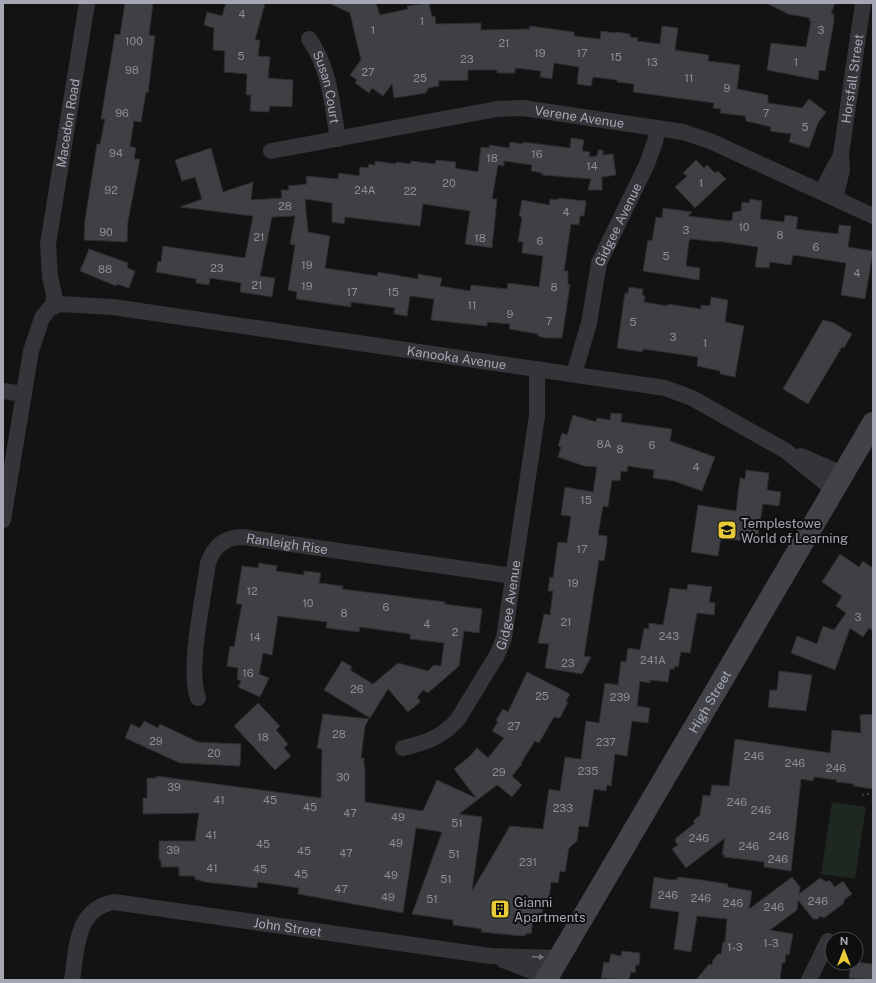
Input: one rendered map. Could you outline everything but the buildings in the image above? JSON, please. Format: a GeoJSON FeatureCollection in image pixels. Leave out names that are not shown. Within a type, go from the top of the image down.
{"type":"FeatureCollection","features":[{"type":"Feature","properties":{"kind":"main road","name":"High Street"},"geometry":{"type":"LineString","coordinates":[[546,979],[873,423]]}},
{"type":"Feature","properties":{"kind":"street","name":"Macedon Road"},"geometry":{"type":"LineString","coordinates":[[51,299],[48,244],[87,3]]}},
{"type":"Feature","properties":{"kind":"street","name":"Horsfall Street"},"geometry":{"type":"LineString","coordinates":[[828,195],[842,170],[841,154],[863,3]]}},
{"type":"Feature","properties":{"kind":"street","name":"Susan Court"},"geometry":{"type":"LineString","coordinates":[[310,39],[317,50],[325,71],[338,139]]}},
{"type":"Feature","properties":{"kind":"street","name":"Verene Avenue"},"geometry":{"type":"LineString","coordinates":[[271,151],[497,109],[514,108],[683,132],[710,141],[873,216]]}},
{"type":"Feature","properties":{"kind":"street","name":"Gidgee Avenue"},"geometry":{"type":"LineString","coordinates":[[582,375],[599,263],[647,164],[655,142],[658,128]]}},
{"type":"Feature","properties":{"kind":"street","name":"Kanooka Avenue"},"geometry":{"type":"LineString","coordinates":[[51,299],[66,304],[113,307],[582,375],[672,390],[692,398],[839,482]]}},
{"type":"Feature","properties":{"kind":"street"},"geometry":{"type":"LineString","coordinates":[[3,520],[31,351],[42,318],[51,299]]}},
{"type":"Feature","properties":{"kind":"street","name":"Gidgee Avenue"},"geometry":{"type":"LineString","coordinates":[[403,748],[434,739],[451,727],[458,719],[497,655],[504,638],[544,370]]}},
{"type":"Feature","properties":{"kind":"street"},"geometry":{"type":"LineString","coordinates":[[3,391],[23,399]]}},
{"type":"Feature","properties":{"kind":"street"},"geometry":{"type":"LineString","coordinates":[[3,400],[23,399]]}},
{"type":"Feature","properties":{"kind":"street","name":"Ranleigh Rise"},"geometry":{"type":"LineString","coordinates":[[198,698],[194,684],[194,664],[208,563],[213,550],[229,539],[243,537],[513,576]]}},
{"type":"Feature","properties":{"kind":"street","name":"John Street"},"geometry":{"type":"LineString","coordinates":[[72,980],[79,937],[89,914],[106,904],[121,902],[490,956],[558,958]]}},
{"type":"Feature","properties":{"kind":"street"},"geometry":{"type":"LineString","coordinates":[[809,980],[824,949]]}},
{"type":"Feature","properties":{"kind":"street","name":"John Street"},"geometry":{"type":"LineString","coordinates":[[490,956],[546,979]]}},
{"type":"Feature","properties":{"kind":"path"},"geometry":{"type":"LineString","coordinates":[[862,795],[873,793]]}},
{"type":"Feature","properties":{"kind":"shaded area"},"geometry":{"type":"Polygon","coordinates":[[[832,802],[866,807],[855,879],[821,874],[832,802]]]}},
{"type":"Feature","properties":{"kind":"place","name":"Templestowe World of Learning"},"geometry":{"type":"Point","coordinates":[727,530]}},
{"type":"Feature","properties":{"kind":"place","name":"Gianni Apartments"},"geometry":{"type":"Point","coordinates":[500,909]}}]}
